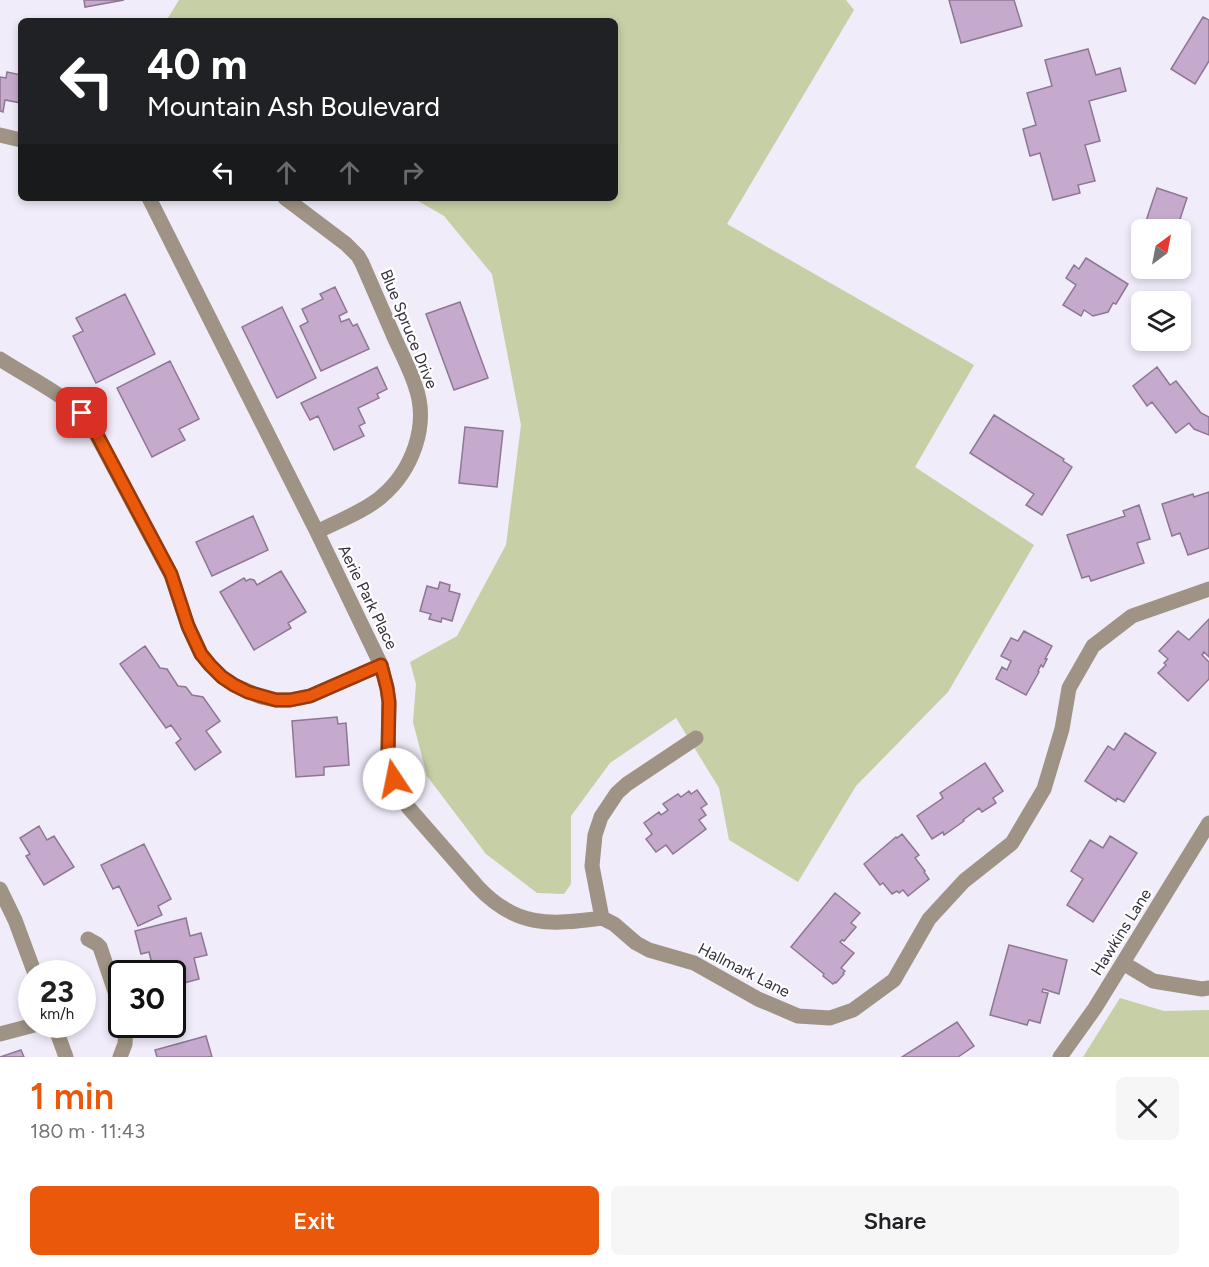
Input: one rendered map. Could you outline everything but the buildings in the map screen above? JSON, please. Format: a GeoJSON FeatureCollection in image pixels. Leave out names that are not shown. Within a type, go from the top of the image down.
{"type":"FeatureCollection","features":[{"type":"Feature","properties":{"kind":"street"},"geometry":{"type":"LineString","coordinates":[[0,135],[18,139]]}},
{"type":"Feature","properties":{"kind":"street","name":"Aerie Park Place"},"geometry":{"type":"LineString","coordinates":[[151,201],[317,532],[381,665],[389,702],[388,752],[394,779],[408,807],[486,895],[498,905],[523,918],[552,923],[602,918]]}},
{"type":"Feature","properties":{"kind":"street","name":"Blue Spruce Drive"},"geometry":{"type":"LineString","coordinates":[[289,201],[358,255],[416,386],[420,411],[417,441],[397,481],[379,499],[317,532]]}},
{"type":"Feature","properties":{"kind":"street"},"geometry":{"type":"LineString","coordinates":[[0,359],[64,399],[89,421],[171,574],[198,649],[222,677],[254,694],[276,700],[290,700],[310,696],[381,665]]}},
{"type":"Feature","properties":{"kind":"street","name":"Hallmark Lane"},"geometry":{"type":"LineString","coordinates":[[602,918],[614,924],[649,951],[694,963],[758,999],[798,1016],[830,1018],[853,1010],[894,980],[929,920],[964,881],[1012,843],[1044,789],[1062,729],[1069,688],[1093,646],[1132,616],[1209,589]]}},
{"type":"Feature","properties":{"kind":"street"},"geometry":{"type":"LineString","coordinates":[[602,918],[592,866],[595,835],[601,817],[617,793],[627,784],[696,738]]}},
{"type":"Feature","properties":{"kind":"street","name":"Hawkins Lane"},"geometry":{"type":"LineString","coordinates":[[1060,1057],[1095,1008],[1209,823]]}},
{"type":"Feature","properties":{"kind":"street"},"geometry":{"type":"LineString","coordinates":[[0,889],[15,920],[30,960]]}},
{"type":"Feature","properties":{"kind":"street"},"geometry":{"type":"LineString","coordinates":[[88,939],[100,948],[108,971]]}},
{"type":"Feature","properties":{"kind":"street"},"geometry":{"type":"LineString","coordinates":[[1123,963],[1153,981],[1202,989],[1209,988]]}},
{"type":"Feature","properties":{"kind":"street"},"geometry":{"type":"LineString","coordinates":[[0,1034],[18,1029]]}},
{"type":"Feature","properties":{"kind":"street"},"geometry":{"type":"LineString","coordinates":[[59,1038],[66,1057]]}},
{"type":"Feature","properties":{"kind":"street"},"geometry":{"type":"LineString","coordinates":[[120,1057],[125,1038]]}},
{"type":"Feature","properties":{"kind":"green space"},"geometry":{"type":"Polygon","coordinates":[[[179,0],[846,0],[854,10],[727,224],[974,365],[915,467],[1034,545],[948,692],[856,786],[798,882],[729,840],[719,788],[676,718],[610,763],[571,816],[571,884],[564,894],[537,893],[486,854],[427,776],[413,722],[416,684],[410,662],[457,636],[506,545],[521,425],[492,274],[444,216],[418,201],[618,201],[618,18],[168,18],[179,0]]]}},
{"type":"Feature","properties":{"kind":"green space"},"geometry":{"type":"Polygon","coordinates":[[[1120,998],[1164,1011],[1209,1010],[1209,1057],[1083,1057],[1120,998]]]}},
{"type":"Feature","properties":{"kind":"route"},"geometry":{"type":"LineString","coordinates":[[82,413],[94,429],[171,574],[195,643],[210,665],[222,677],[248,692],[276,700],[290,700],[310,696],[381,665],[389,702],[388,752],[394,779]]}}]}
